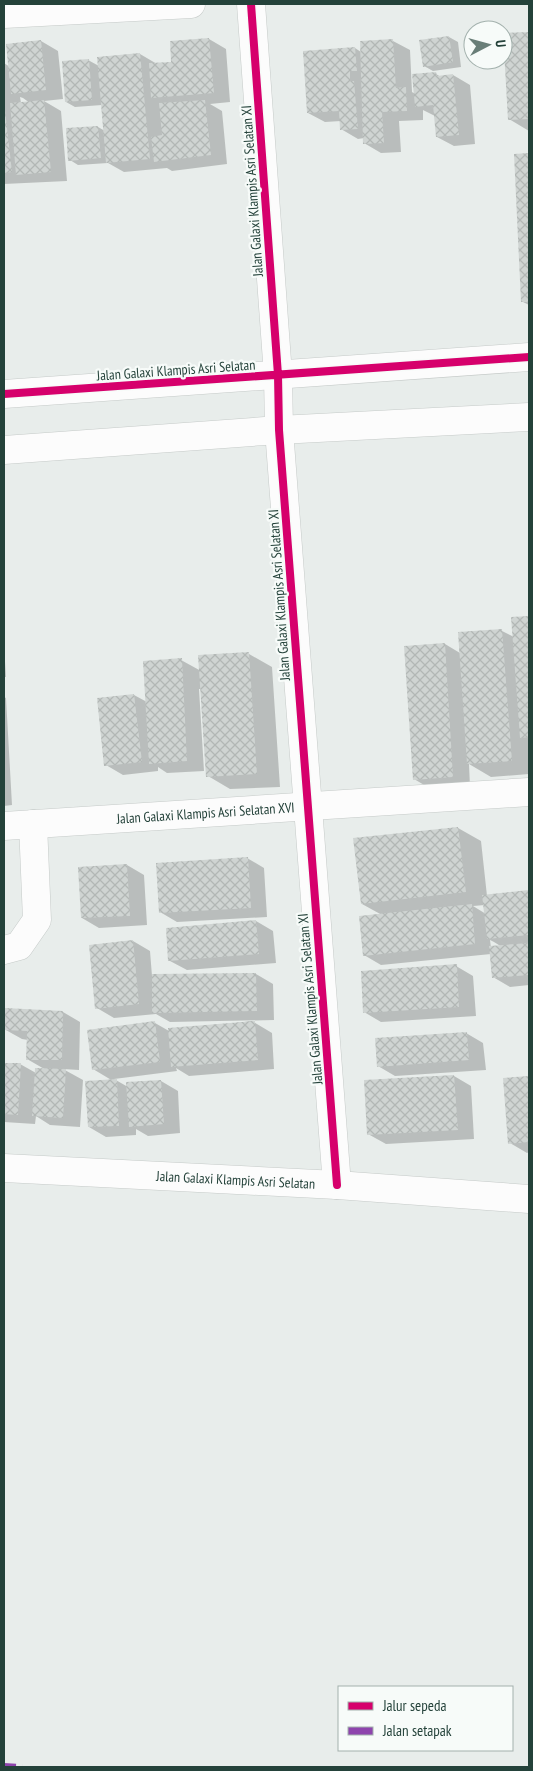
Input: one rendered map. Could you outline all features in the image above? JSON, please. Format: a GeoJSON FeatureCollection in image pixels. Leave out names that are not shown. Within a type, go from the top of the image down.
{"type":"FeatureCollection","features":[{"type":"Feature","properties":{"kind":"street"},"geometry":{"type":"LineString","coordinates":[[4,14],[191,4]]}},
{"type":"Feature","properties":{"kind":"street","name":"Jalan Galaxi Klampis Asri Selatan XI"},"geometry":{"type":"LineString","coordinates":[[251,4],[278,375],[279,430],[337,1185]]}},
{"type":"Feature","properties":{"kind":"street","name":"Jalan Galaxi Klampis Asri Selatan"},"geometry":{"type":"LineString","coordinates":[[4,394],[529,357]]}},
{"type":"Feature","properties":{"kind":"street"},"geometry":{"type":"LineString","coordinates":[[4,450],[279,430],[529,417]]}},
{"type":"Feature","properties":{"kind":"street","name":"Jalan Galaxi Klampis Asri Selatan XVI"},"geometry":{"type":"LineString","coordinates":[[4,826],[529,792]]}},
{"type":"Feature","properties":{"kind":"street"},"geometry":{"type":"LineString","coordinates":[[4,950],[19,946],[37,920],[33,824]]}},
{"type":"Feature","properties":{"kind":"street","name":"Jalan Galaxi Klampis Asri Selatan"},"geometry":{"type":"LineString","coordinates":[[4,1168],[337,1185],[529,1199]]}},
{"type":"Feature","properties":{"kind":"building"},"geometry":{"type":"Polygon","coordinates":[[[529,32],[529,119],[508,120],[505,70],[513,70],[513,33],[529,32]]]}},
{"type":"Feature","properties":{"kind":"building"},"geometry":{"type":"Polygon","coordinates":[[[449,36],[453,62],[423,67],[419,40],[449,36]]]}},
{"type":"Feature","properties":{"kind":"building"},"geometry":{"type":"Polygon","coordinates":[[[209,38],[214,93],[151,98],[149,63],[171,62],[170,41],[209,38]]]}},
{"type":"Feature","properties":{"kind":"building"},"geometry":{"type":"Polygon","coordinates":[[[393,39],[396,88],[406,87],[407,111],[382,112],[384,143],[363,144],[360,41],[393,39]]]}},
{"type":"Feature","properties":{"kind":"building"},"geometry":{"type":"Polygon","coordinates":[[[41,40],[46,90],[11,94],[6,44],[41,40]]]}},
{"type":"Feature","properties":{"kind":"building"},"geometry":{"type":"Polygon","coordinates":[[[355,47],[357,71],[350,71],[350,81],[354,81],[358,129],[340,130],[339,111],[307,113],[303,51],[355,47]]]}},
{"type":"Feature","properties":{"kind":"building"},"geometry":{"type":"Polygon","coordinates":[[[140,53],[150,159],[106,163],[97,57],[140,53]]]}},
{"type":"Feature","properties":{"kind":"building"},"geometry":{"type":"Polygon","coordinates":[[[89,59],[92,100],[65,102],[62,61],[89,59]]]}},
{"type":"Feature","properties":{"kind":"building"},"geometry":{"type":"Polygon","coordinates":[[[436,72],[437,76],[453,74],[459,135],[436,137],[433,105],[415,107],[412,74],[436,72]]]}},
{"type":"Feature","properties":{"kind":"building"},"geometry":{"type":"Polygon","coordinates":[[[44,100],[51,172],[16,175],[10,103],[44,100]]]}},
{"type":"Feature","properties":{"kind":"building"},"geometry":{"type":"Polygon","coordinates":[[[205,100],[211,155],[154,162],[151,137],[162,135],[159,103],[205,100]]]}},
{"type":"Feature","properties":{"kind":"building"},"geometry":{"type":"Polygon","coordinates":[[[4,102],[12,172],[4,173],[4,102]]]}},
{"type":"Feature","properties":{"kind":"building"},"geometry":{"type":"Polygon","coordinates":[[[98,126],[101,158],[68,161],[66,128],[98,126]]]}},
{"type":"Feature","properties":{"kind":"building"},"geometry":{"type":"Polygon","coordinates":[[[529,153],[529,302],[521,302],[514,154],[529,153]]]}},
{"type":"Feature","properties":{"kind":"building"},"geometry":{"type":"Polygon","coordinates":[[[529,616],[529,737],[520,738],[511,617],[529,616]]]}},
{"type":"Feature","properties":{"kind":"building"},"geometry":{"type":"Polygon","coordinates":[[[502,629],[512,761],[467,764],[458,632],[502,629]]]}},
{"type":"Feature","properties":{"kind":"building"},"geometry":{"type":"Polygon","coordinates":[[[445,643],[453,777],[413,780],[404,646],[445,643]]]}},
{"type":"Feature","properties":{"kind":"building"},"geometry":{"type":"Polygon","coordinates":[[[249,652],[257,774],[206,777],[198,655],[249,652]]]}},
{"type":"Feature","properties":{"kind":"building"},"geometry":{"type":"Polygon","coordinates":[[[182,658],[187,761],[149,764],[143,661],[182,658]]]}},
{"type":"Feature","properties":{"kind":"building"},"geometry":{"type":"Polygon","coordinates":[[[134,694],[142,762],[104,766],[97,698],[134,694]]]}},
{"type":"Feature","properties":{"kind":"building"},"geometry":{"type":"Polygon","coordinates":[[[458,827],[466,892],[361,904],[353,838],[458,827]]]}},
{"type":"Feature","properties":{"kind":"building"},"geometry":{"type":"Polygon","coordinates":[[[248,857],[251,908],[159,913],[156,863],[248,857]]]}},
{"type":"Feature","properties":{"kind":"building"},"geometry":{"type":"Polygon","coordinates":[[[127,864],[130,916],[81,918],[78,867],[127,864]]]}},
{"type":"Feature","properties":{"kind":"building"},"geometry":{"type":"Polygon","coordinates":[[[529,890],[529,935],[487,939],[482,895],[529,890]]]}},
{"type":"Feature","properties":{"kind":"building"},"geometry":{"type":"Polygon","coordinates":[[[472,904],[475,944],[363,956],[359,916],[472,904]]]}},
{"type":"Feature","properties":{"kind":"building"},"geometry":{"type":"Polygon","coordinates":[[[256,920],[259,954],[168,961],[166,928],[256,920]]]}},
{"type":"Feature","properties":{"kind":"building"},"geometry":{"type":"Polygon","coordinates":[[[133,940],[139,1004],[95,1009],[89,945],[133,940]]]}},
{"type":"Feature","properties":{"kind":"building"},"geometry":{"type":"Polygon","coordinates":[[[529,943],[529,975],[492,978],[489,946],[529,943]]]}},
{"type":"Feature","properties":{"kind":"building"},"geometry":{"type":"Polygon","coordinates":[[[457,964],[459,1007],[363,1013],[361,971],[457,964]]]}},
{"type":"Feature","properties":{"kind":"building"},"geometry":{"type":"Polygon","coordinates":[[[256,973],[257,1011],[152,1013],[152,974],[256,973]]]}},
{"type":"Feature","properties":{"kind":"building"},"geometry":{"type":"Polygon","coordinates":[[[5,1008],[63,1011],[62,1060],[26,1060],[27,1031],[4,1030],[5,1008]]]}},
{"type":"Feature","properties":{"kind":"building"},"geometry":{"type":"Polygon","coordinates":[[[155,1021],[160,1062],[92,1070],[87,1030],[155,1021]]]}},
{"type":"Feature","properties":{"kind":"building"},"geometry":{"type":"Polygon","coordinates":[[[255,1021],[258,1060],[171,1067],[168,1028],[255,1021]]]}},
{"type":"Feature","properties":{"kind":"building"},"geometry":{"type":"Polygon","coordinates":[[[467,1032],[469,1060],[377,1067],[375,1038],[467,1032]]]}},
{"type":"Feature","properties":{"kind":"building"},"geometry":{"type":"Polygon","coordinates":[[[4,1063],[21,1063],[18,1115],[4,1114],[4,1063]]]}},
{"type":"Feature","properties":{"kind":"building"},"geometry":{"type":"Polygon","coordinates":[[[35,1068],[66,1069],[63,1118],[32,1116],[35,1068]]]}},
{"type":"Feature","properties":{"kind":"building"},"geometry":{"type":"Polygon","coordinates":[[[454,1075],[458,1130],[367,1135],[364,1080],[454,1075]]]}},
{"type":"Feature","properties":{"kind":"building"},"geometry":{"type":"Polygon","coordinates":[[[529,1076],[529,1142],[508,1144],[503,1078],[529,1076]]]}},
{"type":"Feature","properties":{"kind":"building"},"geometry":{"type":"Polygon","coordinates":[[[117,1079],[119,1126],[88,1127],[85,1081],[117,1079]]]}},
{"type":"Feature","properties":{"kind":"building"},"geometry":{"type":"Polygon","coordinates":[[[161,1080],[164,1124],[129,1127],[126,1082],[161,1080]]]}},
{"type":"Feature","properties":{"kind":"marked path"},"geometry":{"type":"LineString","coordinates":[[4,1766],[22,1767]]}},
{"type":"Feature","properties":{"kind":"cycle path"},"geometry":{"type":"LineString","coordinates":[[251,4],[278,375],[279,430],[337,1185]]}},
{"type":"Feature","properties":{"kind":"cycle path"},"geometry":{"type":"LineString","coordinates":[[4,394],[529,357]]}}]}
